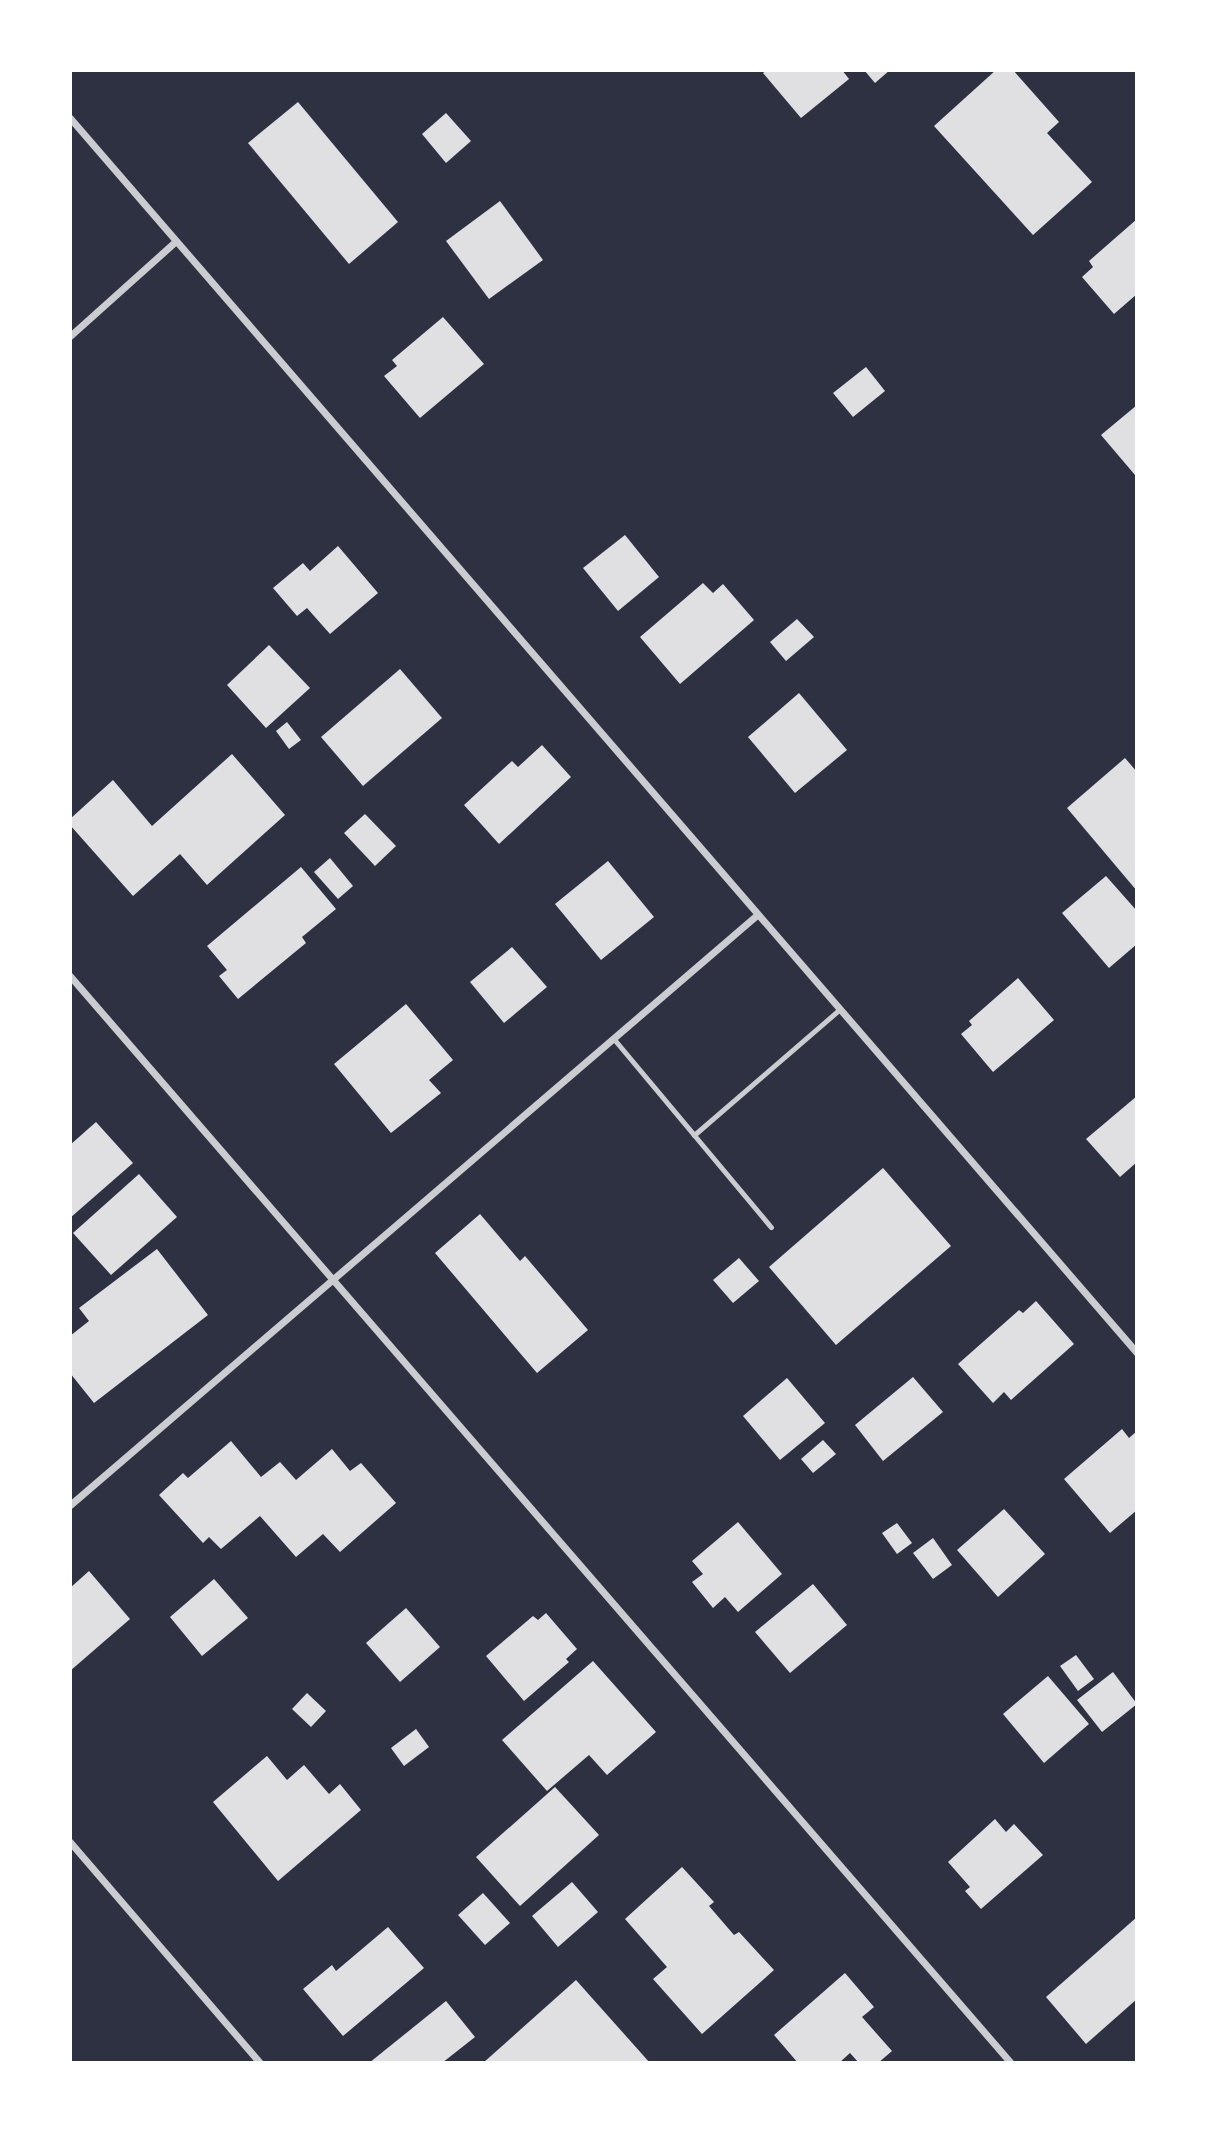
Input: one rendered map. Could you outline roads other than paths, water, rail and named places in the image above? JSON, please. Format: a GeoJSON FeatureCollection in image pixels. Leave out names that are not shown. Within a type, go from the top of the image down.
{"type":"FeatureCollection","features":[{"type":"Feature","properties":{"kind":"street"},"geometry":{"type":"LineString","coordinates":[[70,118],[1137,1353]]}},
{"type":"Feature","properties":{"kind":"street"},"geometry":{"type":"LineString","coordinates":[[70,336],[176,241]]}},
{"type":"Feature","properties":{"kind":"street"},"geometry":{"type":"LineString","coordinates":[[70,1505],[757,915]]}},
{"type":"Feature","properties":{"kind":"street"},"geometry":{"type":"LineString","coordinates":[[70,976],[1011,2063]]}},
{"type":"Feature","properties":{"kind":"street"},"geometry":{"type":"LineString","coordinates":[[70,1842],[260,2063]]}},
{"type":"Feature","properties":{"kind":"lane"},"geometry":{"type":"LineString","coordinates":[[694,1135],[839,1010]]}},
{"type":"Feature","properties":{"kind":"lane"},"geometry":{"type":"LineString","coordinates":[[613,1038],[771,1227]]}}]}
